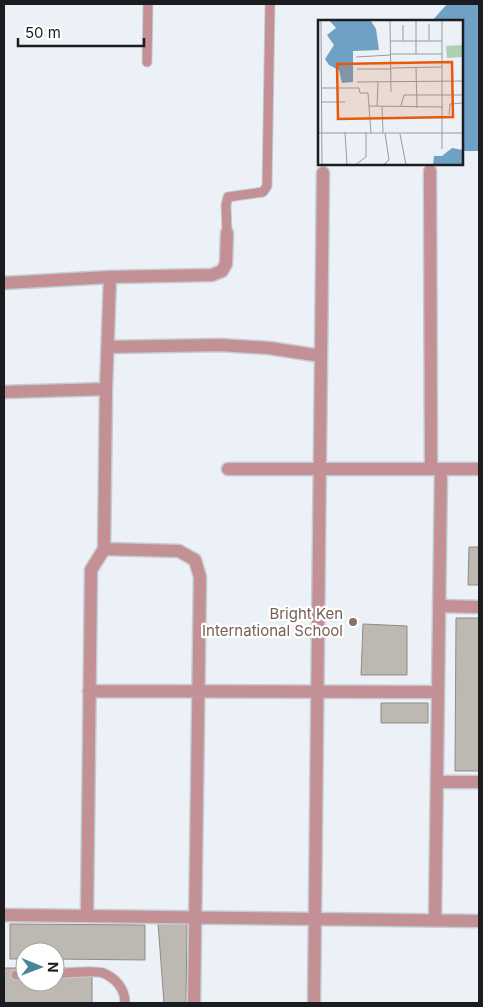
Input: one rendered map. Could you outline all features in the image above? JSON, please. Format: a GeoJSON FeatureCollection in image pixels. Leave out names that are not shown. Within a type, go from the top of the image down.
{"type":"FeatureCollection","features":[{"type":"Feature","properties":{"kind":"street"},"geometry":{"type":"LineString","coordinates":[[430,171],[439,606],[435,920]]}},
{"type":"Feature","properties":{"kind":"street"},"geometry":{"type":"LineString","coordinates":[[314,1003],[324,173]]}},
{"type":"Feature","properties":{"kind":"street"},"geometry":{"type":"LineString","coordinates":[[4,283],[110,277],[212,275],[222,271],[226,264],[227,233]]}},
{"type":"Feature","properties":{"kind":"street"},"geometry":{"type":"LineString","coordinates":[[87,916],[91,570],[104,550],[106,389],[110,277]]}},
{"type":"Feature","properties":{"kind":"street"},"geometry":{"type":"LineString","coordinates":[[108,347],[220,345],[269,348],[321,356]]}},
{"type":"Feature","properties":{"kind":"street"},"geometry":{"type":"LineString","coordinates":[[4,392],[106,389]]}},
{"type":"Feature","properties":{"kind":"street"},"geometry":{"type":"LineString","coordinates":[[228,469],[479,469]]}},
{"type":"Feature","properties":{"kind":"street"},"geometry":{"type":"LineString","coordinates":[[104,550],[180,551],[195,560],[200,577],[194,1003]]}},
{"type":"Feature","properties":{"kind":"street"},"geometry":{"type":"LineString","coordinates":[[439,606],[479,607]]}},
{"type":"Feature","properties":{"kind":"street"},"geometry":{"type":"LineString","coordinates":[[90,691],[438,692]]}},
{"type":"Feature","properties":{"kind":"street"},"geometry":{"type":"LineString","coordinates":[[437,782],[479,782]]}},
{"type":"Feature","properties":{"kind":"street"},"geometry":{"type":"LineString","coordinates":[[4,915],[479,921]]}},
{"type":"Feature","properties":{"kind":"lane"},"geometry":{"type":"LineString","coordinates":[[147,62],[148,4]]}},
{"type":"Feature","properties":{"kind":"lane"},"geometry":{"type":"LineString","coordinates":[[227,233],[226,205],[228,196],[263,192],[267,186],[270,4]]}},
{"type":"Feature","properties":{"kind":"lane"},"geometry":{"type":"LineString","coordinates":[[65,974],[101,972],[119,984],[125,998],[125,1003]]}},
{"type":"Feature","properties":{"kind":"water"},"geometry":{"type":"Polygon","coordinates":[[[447,4],[479,4],[479,151],[463,151],[463,20],[433,20],[447,4]]]}},
{"type":"Feature","properties":{"kind":"building"},"geometry":{"type":"Polygon","coordinates":[[[469,547],[479,547],[479,585],[468,585],[469,547]]]}},
{"type":"Feature","properties":{"kind":"building"},"geometry":{"type":"Polygon","coordinates":[[[456,618],[479,618],[479,771],[455,771],[456,618]]]}},
{"type":"Feature","properties":{"kind":"building"},"geometry":{"type":"Polygon","coordinates":[[[363,624],[407,626],[407,675],[361,675],[363,624]]]}},
{"type":"Feature","properties":{"kind":"building"},"geometry":{"type":"Polygon","coordinates":[[[381,703],[428,703],[428,723],[381,723],[381,703]]]}},
{"type":"Feature","properties":{"kind":"building"},"geometry":{"type":"Polygon","coordinates":[[[158,923],[187,924],[186,1003],[164,1003],[158,923]]]}},
{"type":"Feature","properties":{"kind":"building"},"geometry":{"type":"Polygon","coordinates":[[[10,924],[145,925],[145,960],[65,959],[65,942],[15,942],[15,959],[10,959],[10,924]]]}},
{"type":"Feature","properties":{"kind":"building"},"geometry":{"type":"Polygon","coordinates":[[[4,968],[15,968],[15,992],[65,992],[65,968],[92,968],[92,1003],[4,1003],[4,968]]]}},
{"type":"Feature","properties":{"kind":"place","name":"Bright Ken International School"},"geometry":{"type":"Point","coordinates":[353,622]}}]}
